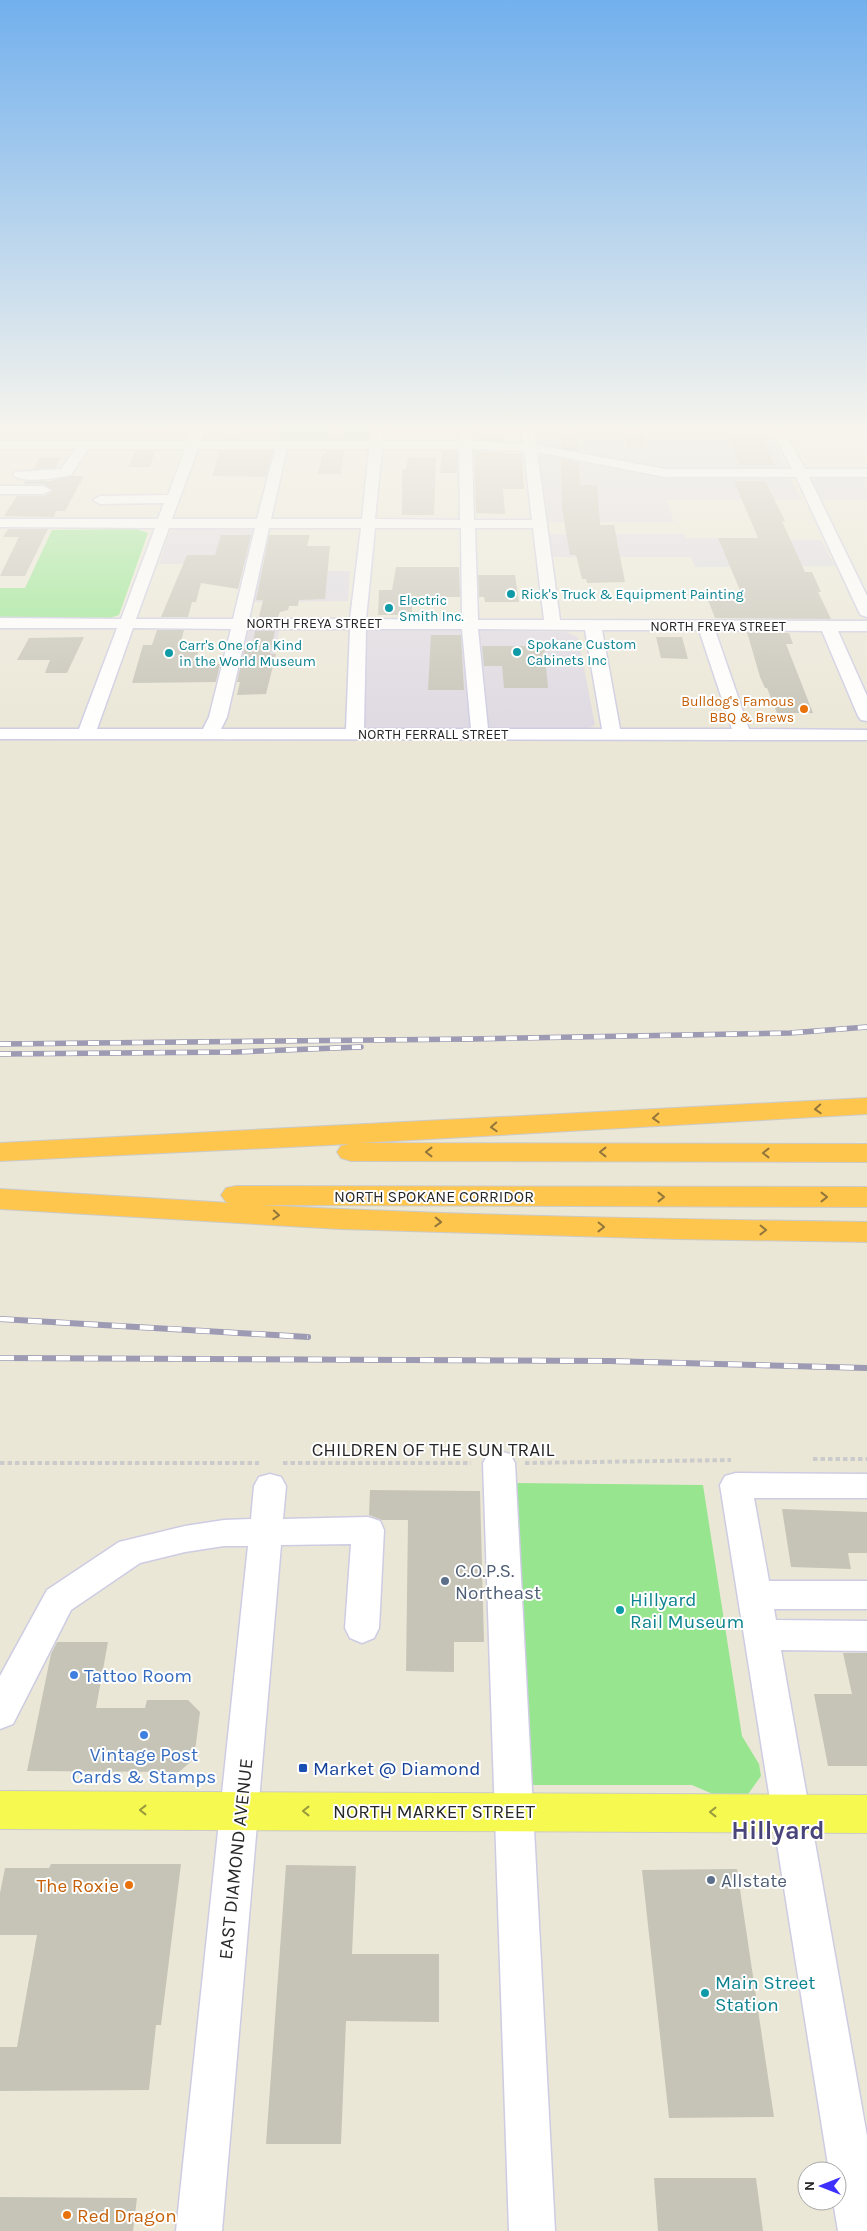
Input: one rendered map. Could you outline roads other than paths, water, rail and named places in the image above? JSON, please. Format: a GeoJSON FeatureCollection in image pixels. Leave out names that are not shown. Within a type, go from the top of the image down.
{"type":"FeatureCollection","features":[{"type":"Feature","properties":{"kind":"highway"},"geometry":{"type":"LineString","coordinates":[[0,1153],[397,1133],[867,1106]]}},
{"type":"Feature","properties":{"kind":"highway"},"geometry":{"type":"LineString","coordinates":[[0,1153],[867,1153]]}},
{"type":"Feature","properties":{"kind":"highway","name":"NORTH SPOKANE CORRIDOR"},"geometry":{"type":"LineString","coordinates":[[0,1194],[867,1198]]}},
{"type":"Feature","properties":{"kind":"highway"},"geometry":{"type":"LineString","coordinates":[[0,1199],[349,1219],[686,1229],[867,1232]]}},
{"type":"Feature","properties":{"kind":"main road","name":"NORTH MARKET STREET"},"geometry":{"type":"LineString","coordinates":[[0,1810],[867,1814]]}},
{"type":"Feature","properties":{"kind":"street"},"geometry":{"type":"LineString","coordinates":[[86,733],[162,530]]}},
{"type":"Feature","properties":{"kind":"street"},"geometry":{"type":"LineString","coordinates":[[210,734],[218,717],[262,530]]}},
{"type":"Feature","properties":{"kind":"street"},"geometry":{"type":"LineString","coordinates":[[355,734],[358,623],[367,530]]}},
{"type":"Feature","properties":{"kind":"street"},"geometry":{"type":"LineString","coordinates":[[467,530],[470,624],[480,734]]}},
{"type":"Feature","properties":{"kind":"street"},"geometry":{"type":"LineString","coordinates":[[541,530],[553,626]]}},
{"type":"Feature","properties":{"kind":"street"},"geometry":{"type":"LineString","coordinates":[[828,530],[867,612]]}},
{"type":"Feature","properties":{"kind":"street","name":"NORTH FREYA STREET"},"geometry":{"type":"LineString","coordinates":[[5,623],[241,622],[553,626],[867,626]]}},
{"type":"Feature","properties":{"kind":"street"},"geometry":{"type":"LineString","coordinates":[[1,641],[5,623]]}},
{"type":"Feature","properties":{"kind":"street"},"geometry":{"type":"LineString","coordinates":[[593,626],[612,734]]}},
{"type":"Feature","properties":{"kind":"street"},"geometry":{"type":"LineString","coordinates":[[706,626],[742,734]]}},
{"type":"Feature","properties":{"kind":"street"},"geometry":{"type":"LineString","coordinates":[[828,626],[867,716]]}},
{"type":"Feature","properties":{"kind":"street","name":"NORTH FERRALL STREET"},"geometry":{"type":"LineString","coordinates":[[0,734],[867,735]]}},
{"type":"Feature","properties":{"kind":"street"},"geometry":{"type":"LineString","coordinates":[[499,1463],[532,2231]]}},
{"type":"Feature","properties":{"kind":"street","name":"EAST DIAMOND AVENUE"},"geometry":{"type":"LineString","coordinates":[[199,2231],[267,1531],[268,1471]]}},
{"type":"Feature","properties":{"kind":"street"},"geometry":{"type":"LineString","coordinates":[[861,2231],[735,1473],[867,1486]]}},
{"type":"Feature","properties":{"kind":"street"},"geometry":{"type":"LineString","coordinates":[[0,1713],[59,1600],[131,1552],[185,1539],[222,1533],[368,1530],[362,1628]]}},
{"type":"Feature","properties":{"kind":"street"},"geometry":{"type":"LineString","coordinates":[[754,1595],[867,1595]]}},
{"type":"Feature","properties":{"kind":"street"},"geometry":{"type":"LineString","coordinates":[[761,1635],[867,1636]]}},
{"type":"Feature","properties":{"kind":"railway"},"geometry":{"type":"LineString","coordinates":[[0,1044],[473,1039],[790,1033],[867,1027]]}},
{"type":"Feature","properties":{"kind":"railway"},"geometry":{"type":"LineString","coordinates":[[0,1054],[236,1052],[361,1047]]}},
{"type":"Feature","properties":{"kind":"railway"},"geometry":{"type":"LineString","coordinates":[[0,1319],[308,1337]]}},
{"type":"Feature","properties":{"kind":"railway"},"geometry":{"type":"LineString","coordinates":[[0,1358],[609,1361],[867,1368]]}},
{"type":"Feature","properties":{"kind":"place","name":"Rick's Truck & Equipment Painting"},"geometry":{"type":"Point","coordinates":[511,594]}},
{"type":"Feature","properties":{"kind":"place","name":"Electric Smith Inc."},"geometry":{"type":"Point","coordinates":[389,608]}},
{"type":"Feature","properties":{"kind":"place","name":"Spokane Custom Cabinets Inc"},"geometry":{"type":"Point","coordinates":[517,652]}},
{"type":"Feature","properties":{"kind":"place","name":"Carr's One of a Kind in the World Museum"},"geometry":{"type":"Point","coordinates":[169,653]}},
{"type":"Feature","properties":{"kind":"place","name":"Bulldog's Famous BBQ & Brews"},"geometry":{"type":"Point","coordinates":[804,709]}},
{"type":"Feature","properties":{"kind":"place","name":"C.O.P.S. Northeast"},"geometry":{"type":"Point","coordinates":[445,1581]}},
{"type":"Feature","properties":{"kind":"place","name":"Hillyard Rail Museum"},"geometry":{"type":"Point","coordinates":[620,1610]}},
{"type":"Feature","properties":{"kind":"place","name":"Tattoo Room"},"geometry":{"type":"Point","coordinates":[74,1675]}},
{"type":"Feature","properties":{"kind":"place","name":"Vintage Post Cards & Stamps"},"geometry":{"type":"Point","coordinates":[144,1735]}},
{"type":"Feature","properties":{"kind":"place","name":"Market @ Diamond"},"geometry":{"type":"Point","coordinates":[303,1768]}},
{"type":"Feature","properties":{"kind":"place","name":"Allstate"},"geometry":{"type":"Point","coordinates":[711,1880]}},
{"type":"Feature","properties":{"kind":"place","name":"The Roxie"},"geometry":{"type":"Point","coordinates":[129,1885]}},
{"type":"Feature","properties":{"kind":"place","name":"Main Street Station"},"geometry":{"type":"Point","coordinates":[705,1993]}},
{"type":"Feature","properties":{"kind":"place","name":"Red Dragon"},"geometry":{"type":"Point","coordinates":[67,2215]}},
{"type":"Feature","properties":{"kind":"district","name":"Hillyard"},"geometry":{"type":"Point","coordinates":[778,1830]}}]}
